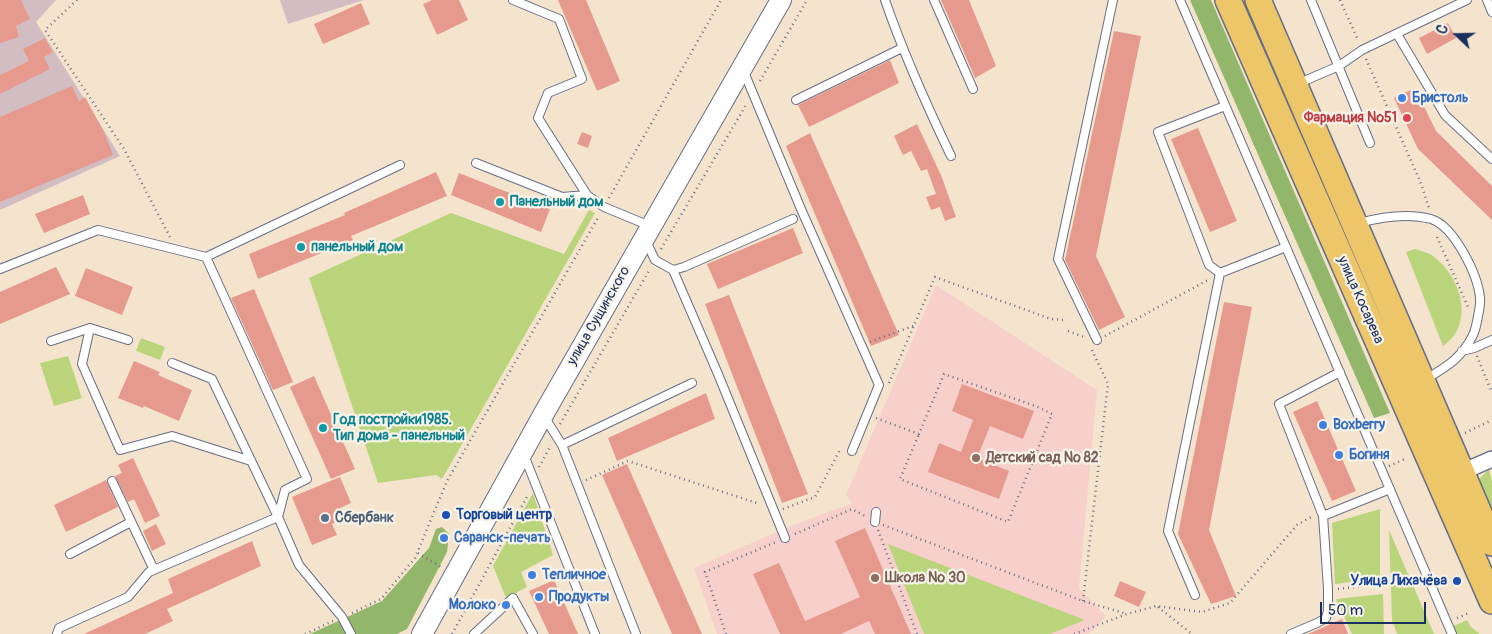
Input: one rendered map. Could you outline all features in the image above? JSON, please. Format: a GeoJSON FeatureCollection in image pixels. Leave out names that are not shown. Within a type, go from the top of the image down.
{"type":"FeatureCollection","features":[{"type":"Feature","properties":{"kind":"main road","name":"улица Косарева"},"geometry":{"type":"LineString","coordinates":[[1228,0],[1451,477],[1492,543]]}},
{"type":"Feature","properties":{"kind":"main road","name":"улица Косарева"},"geometry":{"type":"LineString","coordinates":[[1258,0],[1422,382],[1492,601]]}},
{"type":"Feature","properties":{"kind":"street","name":"улица Сущинского"},"geometry":{"type":"LineString","coordinates":[[422,634],[543,415],[781,0]]}},
{"type":"Feature","properties":{"kind":"street"},"geometry":{"type":"LineString","coordinates":[[1451,477],[1492,459]]}},
{"type":"Feature","properties":{"kind":"lane"},"geometry":{"type":"LineString","coordinates":[[513,0],[559,19],[582,78],[548,93],[538,118],[587,196],[647,232],[655,260],[673,270],[785,538]]}},
{"type":"Feature","properties":{"kind":"lane"},"geometry":{"type":"LineString","coordinates":[[534,0],[537,9]]}},
{"type":"Feature","properties":{"kind":"lane"},"geometry":{"type":"LineString","coordinates":[[885,0],[919,89],[951,156]]}},
{"type":"Feature","properties":{"kind":"lane"},"geometry":{"type":"LineString","coordinates":[[934,0],[973,89]]}},
{"type":"Feature","properties":{"kind":"lane"},"geometry":{"type":"LineString","coordinates":[[1093,342],[1058,259],[1113,0]]}},
{"type":"Feature","properties":{"kind":"lane"},"geometry":{"type":"LineString","coordinates":[[1180,0],[1452,634]]}},
{"type":"Feature","properties":{"kind":"lane"},"geometry":{"type":"LineString","coordinates":[[1311,0],[1370,144]]}},
{"type":"Feature","properties":{"kind":"lane"},"geometry":{"type":"LineString","coordinates":[[1295,84],[1339,66],[1362,50],[1467,0]]}},
{"type":"Feature","properties":{"kind":"lane"},"geometry":{"type":"LineString","coordinates":[[1487,0],[1492,12]]}},
{"type":"Feature","properties":{"kind":"lane"},"geometry":{"type":"LineString","coordinates":[[1397,34],[1445,115],[1492,159]]}},
{"type":"Feature","properties":{"kind":"lane"},"geometry":{"type":"LineString","coordinates":[[796,100],[902,48]]}},
{"type":"Feature","properties":{"kind":"lane"},"geometry":{"type":"LineString","coordinates":[[742,68],[801,209],[879,385],[852,451]]}},
{"type":"Feature","properties":{"kind":"lane"},"geometry":{"type":"LineString","coordinates":[[1220,273],[1209,265],[1158,132],[1225,106]]}},
{"type":"Feature","properties":{"kind":"lane"},"geometry":{"type":"LineString","coordinates":[[476,163],[562,197],[587,196]]}},
{"type":"Feature","properties":{"kind":"lane"},"geometry":{"type":"LineString","coordinates":[[0,269],[98,230],[206,257],[400,165]]}},
{"type":"Feature","properties":{"kind":"lane"},"geometry":{"type":"LineString","coordinates":[[1355,224],[1381,217],[1405,216],[1432,219],[1454,236],[1470,263],[1480,298],[1473,335],[1455,362],[1422,382]]}},
{"type":"Feature","properties":{"kind":"lane"},"geometry":{"type":"LineString","coordinates":[[673,270],[684,267],[793,219]]}},
{"type":"Feature","properties":{"kind":"lane"},"geometry":{"type":"LineString","coordinates":[[1220,273],[1286,247]]}},
{"type":"Feature","properties":{"kind":"lane"},"geometry":{"type":"LineString","coordinates":[[206,257],[308,479],[285,490],[278,517]]}},
{"type":"Feature","properties":{"kind":"lane"},"geometry":{"type":"LineString","coordinates":[[1195,595],[1168,530],[1220,273]]}},
{"type":"Feature","properties":{"kind":"lane"},"geometry":{"type":"LineString","coordinates":[[90,328],[82,364],[120,450],[172,436],[251,461]]}},
{"type":"Feature","properties":{"kind":"lane"},"geometry":{"type":"LineString","coordinates":[[51,341],[90,328],[128,340]]}},
{"type":"Feature","properties":{"kind":"lane"},"geometry":{"type":"LineString","coordinates":[[1462,351],[1492,340]]}},
{"type":"Feature","properties":{"kind":"lane"},"geometry":{"type":"LineString","coordinates":[[172,363],[212,379],[278,517],[299,566],[342,617],[351,634]]}},
{"type":"Feature","properties":{"kind":"lane"},"geometry":{"type":"LineString","coordinates":[[1291,634],[1326,618],[1328,611],[1323,514],[1279,404],[1340,372]]}},
{"type":"Feature","properties":{"kind":"lane"},"geometry":{"type":"LineString","coordinates":[[562,444],[692,384]]}},
{"type":"Feature","properties":{"kind":"lane"},"geometry":{"type":"LineString","coordinates":[[543,415],[562,444],[636,634]]}},
{"type":"Feature","properties":{"kind":"lane"},"geometry":{"type":"LineString","coordinates":[[523,453],[595,634]]}},
{"type":"Feature","properties":{"kind":"lane"},"geometry":{"type":"LineString","coordinates":[[112,481],[154,570]]}},
{"type":"Feature","properties":{"kind":"lane"},"geometry":{"type":"LineString","coordinates":[[1323,514],[1390,489]]}},
{"type":"Feature","properties":{"kind":"lane"},"geometry":{"type":"LineString","coordinates":[[875,522],[876,512]]}},
{"type":"Feature","properties":{"kind":"lane"},"geometry":{"type":"LineString","coordinates":[[57,634],[60,628],[128,597],[149,572],[278,517]]}},
{"type":"Feature","properties":{"kind":"lane"},"geometry":{"type":"LineString","coordinates":[[70,554],[131,522]]}},
{"type":"Feature","properties":{"kind":"lane"},"geometry":{"type":"LineString","coordinates":[[474,634],[513,598],[533,634]]}},
{"type":"Feature","properties":{"kind":"path"},"geometry":{"type":"LineString","coordinates":[[77,0],[45,30],[124,149],[176,249]]}},
{"type":"Feature","properties":{"kind":"path"},"geometry":{"type":"LineString","coordinates":[[305,634],[381,599],[415,558],[447,481],[721,0]]}},
{"type":"Feature","properties":{"kind":"path"},"geometry":{"type":"LineString","coordinates":[[452,634],[534,481],[555,434],[807,0]]}},
{"type":"Feature","properties":{"kind":"path"},"geometry":{"type":"LineString","coordinates":[[1340,0],[1420,181],[1438,238],[1468,308]]}},
{"type":"Feature","properties":{"kind":"path"},"geometry":{"type":"LineString","coordinates":[[1093,342],[1220,273]]}},
{"type":"Feature","properties":{"kind":"path"},"geometry":{"type":"LineString","coordinates":[[886,390],[935,277],[1051,319],[1063,320]]}},
{"type":"Feature","properties":{"kind":"path"},"geometry":{"type":"LineString","coordinates":[[862,345],[913,326]]}},
{"type":"Feature","properties":{"kind":"path"},"geometry":{"type":"LineString","coordinates":[[1068,332],[1093,342],[1108,384],[1083,601]]}},
{"type":"Feature","properties":{"kind":"path"},"geometry":{"type":"LineString","coordinates":[[1474,348],[1492,393]]}},
{"type":"Feature","properties":{"kind":"path"},"geometry":{"type":"LineString","coordinates":[[944,374],[1038,407],[1052,414],[1008,522],[900,479],[919,434],[944,374]]}},
{"type":"Feature","properties":{"kind":"path"},"geometry":{"type":"LineString","coordinates":[[878,420],[874,419],[875,417],[919,434]]}},
{"type":"Feature","properties":{"kind":"path"},"geometry":{"type":"LineString","coordinates":[[1464,434],[1492,420]]}},
{"type":"Feature","properties":{"kind":"path"},"geometry":{"type":"LineString","coordinates":[[578,484],[628,461],[773,511],[815,497],[844,441]]}},
{"type":"Feature","properties":{"kind":"path"},"geometry":{"type":"LineString","coordinates":[[1394,464],[1413,455]]}},
{"type":"Feature","properties":{"kind":"path"},"geometry":{"type":"LineString","coordinates":[[726,634],[704,572],[852,509],[875,522],[1083,601],[1127,614]]}},
{"type":"Feature","properties":{"kind":"path"},"geometry":{"type":"LineString","coordinates":[[1074,634],[1127,614],[1156,606],[1202,612],[1230,603],[1297,524],[1323,514]]}},
{"type":"Feature","properties":{"kind":"path"},"geometry":{"type":"LineString","coordinates":[[875,522],[917,634]]}},
{"type":"Feature","properties":{"kind":"path"},"geometry":{"type":"LineString","coordinates":[[1338,589],[1422,578]]}},
{"type":"Feature","properties":{"kind":"path"},"geometry":{"type":"LineString","coordinates":[[1156,606],[1192,634]]}},
{"type":"Feature","properties":{"kind":"shaded area"},"geometry":{"type":"Polygon","coordinates":[[[0,0],[56,0],[36,22],[120,156],[0,210],[0,0]]]}},
{"type":"Feature","properties":{"kind":"shaded area"},"geometry":{"type":"Polygon","coordinates":[[[280,0],[364,0],[288,24],[280,0]]]}},
{"type":"Feature","properties":{"kind":"shaded area"},"geometry":{"type":"Polygon","coordinates":[[[936,285],[1097,390],[1079,588],[1106,616],[1089,634],[717,634],[694,568],[786,528],[852,503],[846,495],[936,285]]]}},
{"type":"Feature","properties":{"kind":"green space"},"geometry":{"type":"Polygon","coordinates":[[[1190,0],[1211,0],[1390,413],[1374,418],[1190,0]]]}},
{"type":"Feature","properties":{"kind":"green space"},"geometry":{"type":"Polygon","coordinates":[[[589,210],[595,213],[442,479],[436,475],[378,483],[309,278],[451,213],[564,254],[589,210]]]}},
{"type":"Feature","properties":{"kind":"green space"},"geometry":{"type":"Polygon","coordinates":[[[1415,249],[1430,254],[1441,263],[1456,286],[1460,299],[1462,312],[1460,325],[1453,337],[1443,346],[1406,252],[1415,249]]]}},
{"type":"Feature","properties":{"kind":"green space"},"geometry":{"type":"Polygon","coordinates":[[[141,338],[165,347],[160,360],[136,351],[141,338]]]}},
{"type":"Feature","properties":{"kind":"green space"},"geometry":{"type":"Polygon","coordinates":[[[68,356],[82,398],[54,406],[40,363],[68,356]]]}},
{"type":"Feature","properties":{"kind":"green space"},"geometry":{"type":"Polygon","coordinates":[[[1489,469],[1492,482],[1492,517],[1479,485],[1480,478],[1489,469]]]}},
{"type":"Feature","properties":{"kind":"green space"},"geometry":{"type":"Polygon","coordinates":[[[533,493],[553,555],[521,572],[527,587],[506,598],[493,566],[533,493]]]}},
{"type":"Feature","properties":{"kind":"green space"},"geometry":{"type":"Polygon","coordinates":[[[1380,509],[1380,578],[1335,584],[1332,523],[1380,509]]]}},
{"type":"Feature","properties":{"kind":"green space"},"geometry":{"type":"Polygon","coordinates":[[[442,527],[449,534],[447,552],[407,629],[397,634],[310,634],[382,601],[429,548],[436,529],[442,527]]]}},
{"type":"Feature","properties":{"kind":"green space"},"geometry":{"type":"Polygon","coordinates":[[[1389,530],[1434,634],[1397,634],[1392,620],[1389,530]]]}},
{"type":"Feature","properties":{"kind":"green space"},"geometry":{"type":"Polygon","coordinates":[[[888,544],[1085,620],[1050,634],[924,634],[888,544]]]}},
{"type":"Feature","properties":{"kind":"green space"},"geometry":{"type":"Polygon","coordinates":[[[1383,594],[1384,634],[1352,634],[1336,599],[1383,594]]]}},
{"type":"Feature","properties":{"kind":"green space"},"geometry":{"type":"Polygon","coordinates":[[[1467,620],[1471,627],[1480,634],[1453,634],[1449,628],[1467,620]]]}},
{"type":"Feature","properties":{"kind":"building"},"geometry":{"type":"Polygon","coordinates":[[[0,0],[21,0],[30,19],[16,26],[19,37],[0,43],[0,0]]]}},
{"type":"Feature","properties":{"kind":"building"},"geometry":{"type":"Polygon","coordinates":[[[432,0],[459,0],[468,20],[437,35],[423,4],[432,0]]]}},
{"type":"Feature","properties":{"kind":"building"},"geometry":{"type":"Polygon","coordinates":[[[558,0],[586,0],[620,81],[597,91],[558,0]]]}},
{"type":"Feature","properties":{"kind":"building"},"geometry":{"type":"Polygon","coordinates":[[[941,0],[969,0],[996,66],[975,78],[941,0]]]}},
{"type":"Feature","properties":{"kind":"building"},"geometry":{"type":"Polygon","coordinates":[[[361,3],[370,24],[323,44],[314,24],[361,3]]]}},
{"type":"Feature","properties":{"kind":"building"},"geometry":{"type":"Polygon","coordinates":[[[1448,23],[1456,38],[1427,54],[1419,38],[1448,23]]]}},
{"type":"Feature","properties":{"kind":"building"},"geometry":{"type":"Polygon","coordinates":[[[1114,31],[1141,36],[1096,256],[1125,317],[1099,330],[1065,260],[1114,31]]]}},
{"type":"Feature","properties":{"kind":"building"},"geometry":{"type":"Polygon","coordinates":[[[45,38],[53,52],[44,57],[50,69],[0,94],[0,75],[29,61],[23,49],[45,38]]]}},
{"type":"Feature","properties":{"kind":"building"},"geometry":{"type":"Polygon","coordinates":[[[890,60],[899,83],[809,127],[798,105],[890,60]]]}},
{"type":"Feature","properties":{"kind":"building"},"geometry":{"type":"Polygon","coordinates":[[[72,86],[79,101],[85,97],[104,132],[113,155],[0,202],[0,117],[72,86]]]}},
{"type":"Feature","properties":{"kind":"building"},"geometry":{"type":"Polygon","coordinates":[[[1415,88],[1436,131],[1492,186],[1492,220],[1418,149],[1394,98],[1415,88]]]}},
{"type":"Feature","properties":{"kind":"building"},"geometry":{"type":"Polygon","coordinates":[[[917,124],[941,175],[956,217],[945,221],[940,207],[931,210],[926,197],[936,194],[927,169],[921,171],[911,151],[903,155],[894,136],[917,124]]]}},
{"type":"Feature","properties":{"kind":"building"},"geometry":{"type":"Polygon","coordinates":[[[1198,128],[1237,221],[1210,232],[1171,139],[1198,128]]]}},
{"type":"Feature","properties":{"kind":"building"},"geometry":{"type":"Polygon","coordinates":[[[582,132],[592,136],[588,148],[577,144],[582,132]]]}},
{"type":"Feature","properties":{"kind":"building"},"geometry":{"type":"Polygon","coordinates":[[[810,133],[899,335],[871,346],[786,146],[810,133]]]}},
{"type":"Feature","properties":{"kind":"building"},"geometry":{"type":"Polygon","coordinates":[[[436,172],[447,196],[351,236],[353,240],[258,279],[249,254],[345,215],[344,213],[436,172]]]}},
{"type":"Feature","properties":{"kind":"building","name":"Панельный дом"},"geometry":{"type":"Polygon","coordinates":[[[459,173],[550,209],[541,232],[451,195],[459,173]]]}},
{"type":"Feature","properties":{"kind":"building"},"geometry":{"type":"Polygon","coordinates":[[[83,195],[90,214],[44,233],[35,214],[83,195]]]}},
{"type":"Feature","properties":{"kind":"building"},"geometry":{"type":"Polygon","coordinates":[[[793,228],[803,253],[718,289],[707,264],[793,228]]]}},
{"type":"Feature","properties":{"kind":"building"},"geometry":{"type":"Polygon","coordinates":[[[56,267],[70,294],[0,324],[0,292],[56,267]]]}},
{"type":"Feature","properties":{"kind":"building"},"geometry":{"type":"Polygon","coordinates":[[[86,268],[133,287],[122,315],[75,296],[86,268]]]}},
{"type":"Feature","properties":{"kind":"building"},"geometry":{"type":"Polygon","coordinates":[[[254,289],[293,382],[273,390],[231,298],[254,289]]]}},
{"type":"Feature","properties":{"kind":"building"},"geometry":{"type":"Polygon","coordinates":[[[729,295],[808,494],[782,503],[705,304],[729,295]]]}},
{"type":"Feature","properties":{"kind":"building"},"geometry":{"type":"Polygon","coordinates":[[[1224,302],[1252,307],[1209,530],[1236,596],[1211,604],[1178,534],[1224,302]]]}},
{"type":"Feature","properties":{"kind":"building"},"geometry":{"type":"Polygon","coordinates":[[[134,361],[160,372],[158,375],[192,390],[179,421],[144,406],[143,408],[118,398],[134,361]]]}},
{"type":"Feature","properties":{"kind":"building","name":"Год постройки1985. Тип дома - панельный"},"geometry":{"type":"Polygon","coordinates":[[[314,376],[355,469],[331,479],[290,387],[314,376]]]}},
{"type":"Feature","properties":{"kind":"building"},"geometry":{"type":"Polygon","coordinates":[[[962,384],[1034,411],[1023,439],[990,426],[977,458],[1009,471],[999,499],[928,472],[939,443],[961,452],[973,420],[952,411],[962,384]]]}},
{"type":"Feature","properties":{"kind":"building"},"geometry":{"type":"Polygon","coordinates":[[[706,393],[715,419],[617,461],[608,438],[706,393]]]}},
{"type":"Feature","properties":{"kind":"building"},"geometry":{"type":"Polygon","coordinates":[[[1317,401],[1356,491],[1332,501],[1293,412],[1317,401]]]}},
{"type":"Feature","properties":{"kind":"building"},"geometry":{"type":"Polygon","coordinates":[[[133,458],[160,516],[145,523],[134,499],[128,502],[115,476],[122,473],[118,465],[133,458]]]}},
{"type":"Feature","properties":{"kind":"building"},"geometry":{"type":"Polygon","coordinates":[[[627,464],[702,634],[672,634],[602,475],[627,464]]]}},
{"type":"Feature","properties":{"kind":"building"},"geometry":{"type":"Polygon","coordinates":[[[340,477],[351,503],[340,508],[344,519],[332,524],[337,535],[312,545],[292,497],[340,477]]]}},
{"type":"Feature","properties":{"kind":"building"},"geometry":{"type":"Polygon","coordinates":[[[106,480],[118,507],[66,532],[54,505],[106,480]]]}},
{"type":"Feature","properties":{"kind":"building"},"geometry":{"type":"Polygon","coordinates":[[[156,524],[166,544],[152,551],[143,531],[156,524]]]}},
{"type":"Feature","properties":{"kind":"building"},"geometry":{"type":"Polygon","coordinates":[[[865,528],[911,634],[875,634],[869,621],[841,634],[780,634],[753,574],[779,563],[805,621],[860,597],[835,541],[865,528]]]}},
{"type":"Feature","properties":{"kind":"building"},"geometry":{"type":"Polygon","coordinates":[[[252,541],[261,566],[167,609],[173,621],[145,634],[84,634],[173,593],[168,579],[252,541]]]}},
{"type":"Feature","properties":{"kind":"building"},"geometry":{"type":"Polygon","coordinates":[[[554,580],[578,634],[549,634],[529,591],[554,580]]]}},
{"type":"Feature","properties":{"kind":"building"},"geometry":{"type":"Polygon","coordinates":[[[1120,581],[1146,592],[1139,607],[1114,596],[1120,581]]]}},
{"type":"Feature","properties":{"kind":"building"},"geometry":{"type":"Polygon","coordinates":[[[1342,619],[1348,634],[1308,634],[1342,619]]]}},
{"type":"Feature","properties":{"kind":"place","name":"Бристоль"},"geometry":{"type":"Point","coordinates":[1402,98]}},
{"type":"Feature","properties":{"kind":"place","name":"Фармация №51"},"geometry":{"type":"Point","coordinates":[1407,118]}},
{"type":"Feature","properties":{"kind":"place","name":"Панельный дом"},"geometry":{"type":"Point","coordinates":[500,202]}},
{"type":"Feature","properties":{"kind":"place","name":"панельный дом"},"geometry":{"type":"Point","coordinates":[301,247]}},
{"type":"Feature","properties":{"kind":"place","name":"Boxberry"},"geometry":{"type":"Point","coordinates":[1323,425]}},
{"type":"Feature","properties":{"kind":"place","name":"Год постройки1985. Тип дома - панельный"},"geometry":{"type":"Point","coordinates":[323,428]}},
{"type":"Feature","properties":{"kind":"place","name":"Богиня"},"geometry":{"type":"Point","coordinates":[1339,455]}},
{"type":"Feature","properties":{"kind":"place","name":"Детский сад № 82"},"geometry":{"type":"Point","coordinates":[976,458]}},
{"type":"Feature","properties":{"kind":"place","name":"Торговый центр"},"geometry":{"type":"Point","coordinates":[446,515]}},
{"type":"Feature","properties":{"kind":"place","name":"Сбербанк"},"geometry":{"type":"Point","coordinates":[325,518]}},
{"type":"Feature","properties":{"kind":"place","name":"Саранск-печать"},"geometry":{"type":"Point","coordinates":[444,538]}},
{"type":"Feature","properties":{"kind":"place","name":"Тепличное"},"geometry":{"type":"Point","coordinates":[532,575]}},
{"type":"Feature","properties":{"kind":"place","name":"Школа № 30"},"geometry":{"type":"Point","coordinates":[875,578]}},
{"type":"Feature","properties":{"kind":"place","name":"Улица Лихачёва"},"geometry":{"type":"Point","coordinates":[1457,581]}},
{"type":"Feature","properties":{"kind":"place","name":"Продукты"},"geometry":{"type":"Point","coordinates":[539,597]}},
{"type":"Feature","properties":{"kind":"place","name":"Молоко"},"geometry":{"type":"Point","coordinates":[506,605]}}]}
